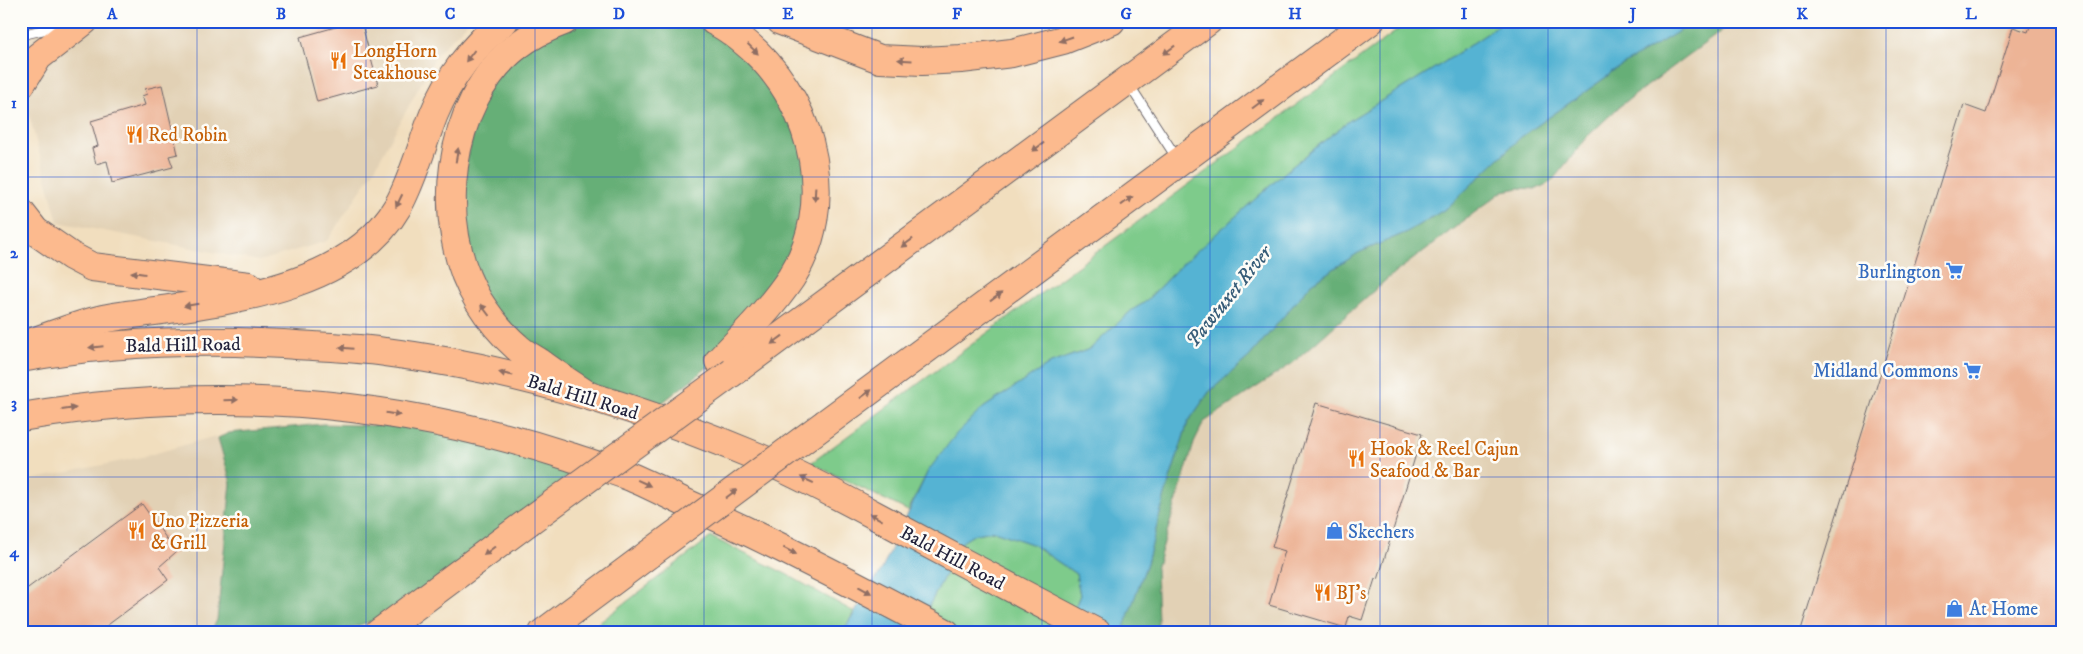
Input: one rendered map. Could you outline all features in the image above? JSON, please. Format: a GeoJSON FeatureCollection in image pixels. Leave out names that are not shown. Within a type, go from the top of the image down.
{"type":"FeatureCollection","features":[{"type":"Feature","properties":{"kind":"main road"},"geometry":{"type":"LineString","coordinates":[[21,84],[38,58],[84,21]]}},
{"type":"Feature","properties":{"kind":"main road"},"geometry":{"type":"LineString","coordinates":[[21,346],[105,319],[246,296],[314,276],[334,267],[371,240],[385,224],[398,205],[444,92],[476,48],[504,21]]}},
{"type":"Feature","properties":{"kind":"main road"},"geometry":{"type":"LineString","coordinates":[[564,21],[517,46],[489,75],[471,104],[460,139],[454,174],[452,208],[456,242],[464,272],[478,300],[517,348],[589,396]]}},
{"type":"Feature","properties":{"kind":"main road"},"geometry":{"type":"LineString","coordinates":[[714,21],[746,42],[770,65],[788,90],[803,120],[808,136],[816,183],[814,216],[805,247],[791,277],[748,331],[726,367]]}},
{"type":"Feature","properties":{"kind":"main road"},"geometry":{"type":"LineString","coordinates":[[781,21],[880,58],[922,61],[961,60],[1012,53],[1063,40],[1111,21]]}},
{"type":"Feature","properties":{"kind":"main road"},"geometry":{"type":"LineString","coordinates":[[379,633],[528,522],[578,475],[1208,21]]}},
{"type":"Feature","properties":{"kind":"main road"},"geometry":{"type":"LineString","coordinates":[[543,633],[1370,21]]}},
{"type":"Feature","properties":{"kind":"main road"},"geometry":{"type":"LineString","coordinates":[[21,212],[35,231],[65,252],[92,267],[236,286],[273,288]]}},
{"type":"Feature","properties":{"kind":"main road","name":"Bald Hill Road"},"geometry":{"type":"LineString","coordinates":[[21,358],[55,352],[145,342],[238,341],[385,352],[482,369],[542,382],[701,434],[760,458],[814,483],[1097,633]]}},
{"type":"Feature","properties":{"kind":"main road"},"geometry":{"type":"LineString","coordinates":[[21,417],[100,405],[149,401],[246,400],[300,402],[355,408],[450,423],[532,445],[631,477],[759,535],[945,632]]}},
{"type":"Feature","properties":{"kind":"main road"},"geometry":{"type":"LineString","coordinates":[[564,633],[626,571]]}},
{"type":"Feature","properties":{"kind":"lane"},"geometry":{"type":"LineString","coordinates":[[21,35],[78,21]]}},
{"type":"Feature","properties":{"kind":"lane"},"geometry":{"type":"LineString","coordinates":[[1127,81],[1180,162]]}},
{"type":"Feature","properties":{"kind":"shaded area"},"geometry":{"type":"Polygon","coordinates":[[[21,21],[469,21],[437,54],[373,172],[327,241],[259,261],[58,222],[26,104],[21,102],[21,21]]]}},
{"type":"Feature","properties":{"kind":"shaded area"},"geometry":{"type":"Polygon","coordinates":[[[1706,21],[2062,21],[2062,633],[1157,633],[1126,615],[1180,413],[1706,21]]]}},
{"type":"Feature","properties":{"kind":"shaded area"},"geometry":{"type":"Polygon","coordinates":[[[212,437],[218,438],[231,483],[217,620],[213,628],[206,633],[21,633],[21,482],[146,456],[212,437]]]}},
{"type":"Feature","properties":{"kind":"green space"},"geometry":{"type":"Polygon","coordinates":[[[558,21],[709,21],[735,35],[811,147],[791,275],[722,356],[658,406],[591,398],[494,318],[453,227],[485,77],[558,21]]]}},
{"type":"Feature","properties":{"kind":"green space"},"geometry":{"type":"Polygon","coordinates":[[[1410,21],[1506,21],[1443,63],[1350,120],[1289,169],[1180,266],[1144,303],[1132,310],[1090,349],[1051,363],[983,408],[928,471],[908,511],[811,463],[1410,21]]]}},
{"type":"Feature","properties":{"kind":"green space"},"geometry":{"type":"Polygon","coordinates":[[[1696,21],[1735,21],[1620,106],[1590,134],[1551,182],[1537,189],[1519,188],[1503,191],[1387,279],[1293,363],[1204,422],[1195,440],[1156,569],[1158,622],[1156,633],[1137,633],[1124,626],[1147,563],[1165,495],[1188,422],[1209,392],[1249,357],[1312,283],[1358,253],[1405,233],[1447,208],[1521,137],[1609,75],[1610,72],[1696,21]]]}},
{"type":"Feature","properties":{"kind":"green space"},"geometry":{"type":"Polygon","coordinates":[[[323,424],[426,427],[585,463],[395,614],[334,633],[206,633],[213,628],[217,620],[231,483],[218,438],[229,433],[323,424]]]}},
{"type":"Feature","properties":{"kind":"green space"},"geometry":{"type":"Polygon","coordinates":[[[994,531],[1032,544],[1076,574],[1080,595],[1065,633],[915,633],[962,542],[975,534],[994,531]]]}},
{"type":"Feature","properties":{"kind":"green space"},"geometry":{"type":"Polygon","coordinates":[[[711,537],[786,574],[854,612],[842,633],[586,633],[711,537]]]}},
{"type":"Feature","properties":{"kind":"water","name":"Pawtuxet River"},"geometry":{"type":"Polygon","coordinates":[[[1506,21],[1696,21],[1611,72],[1521,137],[1447,208],[1405,233],[1358,253],[1312,283],[1249,357],[1209,392],[1188,422],[1165,495],[1147,563],[1122,633],[1065,633],[1080,595],[1076,574],[1032,544],[994,531],[975,534],[962,542],[915,633],[842,633],[882,569],[928,471],[957,433],[983,408],[1051,363],[1090,349],[1132,310],[1144,303],[1180,266],[1289,169],[1350,120],[1443,63],[1506,21]]]}},
{"type":"Feature","properties":{"kind":"building","name":"LongHorn Steakhouse"},"geometry":{"type":"Polygon","coordinates":[[[361,21],[378,85],[317,102],[300,37],[361,21]]]}},
{"type":"Feature","properties":{"kind":"building","name":"Midland Commons"},"geometry":{"type":"Polygon","coordinates":[[[2032,21],[2062,21],[2062,633],[1800,633],[1964,105],[1986,113],[2013,27],[2028,32],[2032,21]]]}},
{"type":"Feature","properties":{"kind":"building","name":"Red Robin"},"geometry":{"type":"Polygon","coordinates":[[[162,85],[178,154],[169,156],[173,167],[112,183],[107,161],[96,164],[92,148],[98,146],[91,121],[145,105],[142,96],[147,94],[145,89],[162,85]]]}},
{"type":"Feature","properties":{"kind":"building"},"geometry":{"type":"Polygon","coordinates":[[[1316,403],[1422,434],[1378,580],[1375,579],[1362,620],[1349,616],[1346,628],[1269,605],[1285,551],[1272,547],[1316,403]]]}},
{"type":"Feature","properties":{"kind":"building"},"geometry":{"type":"Polygon","coordinates":[[[142,504],[176,552],[159,567],[168,580],[97,633],[21,633],[21,593],[142,504]]]}},
{"type":"Feature","properties":{"kind":"place","name":"LongHorn Steakhouse"},"geometry":{"type":"Point","coordinates":[339,61]}},
{"type":"Feature","properties":{"kind":"place","name":"Red Robin"},"geometry":{"type":"Point","coordinates":[134,134]}},
{"type":"Feature","properties":{"kind":"place","name":"Burlington"},"geometry":{"type":"Point","coordinates":[1955,271]}},
{"type":"Feature","properties":{"kind":"place","name":"Midland Commons"},"geometry":{"type":"Point","coordinates":[1972,370]}},
{"type":"Feature","properties":{"kind":"place","name":"Hook & Reel Cajun Seafood & Bar"},"geometry":{"type":"Point","coordinates":[1356,459]}},
{"type":"Feature","properties":{"kind":"place","name":"Uno Pizzeria & Grill"},"geometry":{"type":"Point","coordinates":[137,531]}},
{"type":"Feature","properties":{"kind":"place","name":"Skechers"},"geometry":{"type":"Point","coordinates":[1334,531]}},
{"type":"Feature","properties":{"kind":"place","name":"BJ's"},"geometry":{"type":"Point","coordinates":[1322,592]}},
{"type":"Feature","properties":{"kind":"place","name":"At Home"},"geometry":{"type":"Point","coordinates":[1955,608]}}]}
